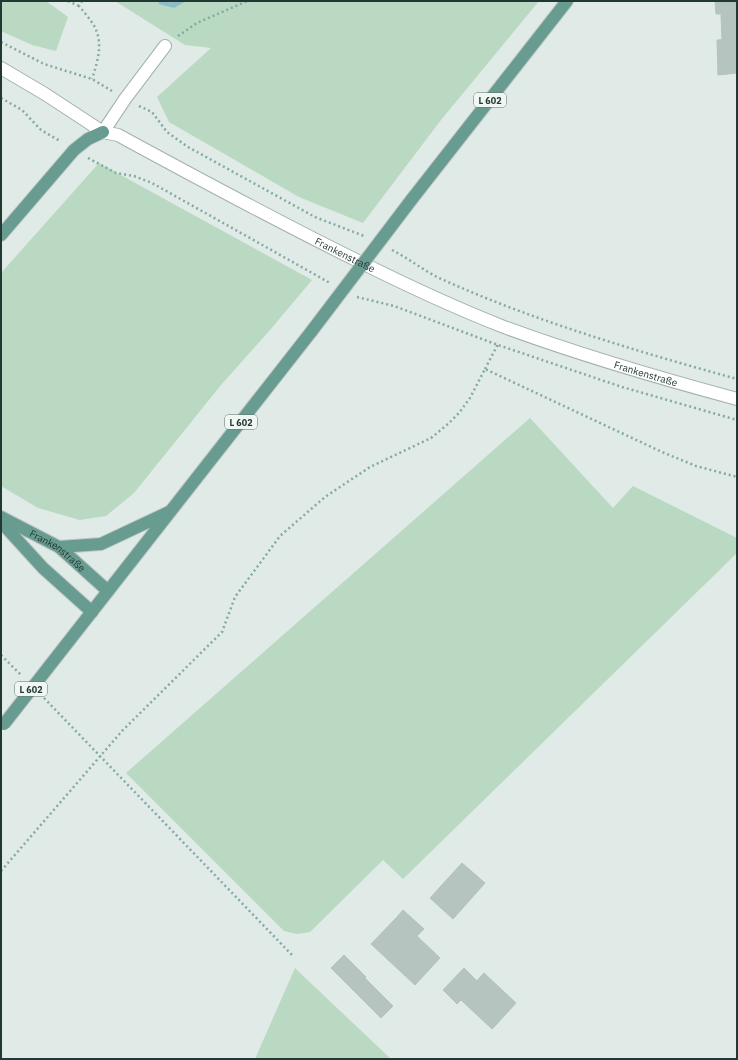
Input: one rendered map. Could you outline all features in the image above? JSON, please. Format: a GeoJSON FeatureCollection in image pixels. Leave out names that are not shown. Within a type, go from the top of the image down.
{"type":"FeatureCollection","features":[{"type":"Feature","properties":{"kind":"main road","name":"L 602"},"geometry":{"type":"LineString","coordinates":[[2,726],[172,511],[412,199],[567,1]]}},
{"type":"Feature","properties":{"kind":"main road"},"geometry":{"type":"LineString","coordinates":[[1,235],[74,150],[88,139],[103,132]]}},
{"type":"Feature","properties":{"kind":"main road","name":"L 602"},"geometry":{"type":"LineString","coordinates":[[59,547],[101,544],[172,511]]}},
{"type":"Feature","properties":{"kind":"main road","name":"Frankenstraße"},"geometry":{"type":"LineString","coordinates":[[1,518],[59,547],[108,591]]}},
{"type":"Feature","properties":{"kind":"main road","name":"Frankenstraße"},"geometry":{"type":"LineString","coordinates":[[1,522],[43,568],[92,612]]}},
{"type":"Feature","properties":{"kind":"street"},"geometry":{"type":"LineString","coordinates":[[103,132],[125,99],[165,46]]}},
{"type":"Feature","properties":{"kind":"street","name":"Frankenstraße"},"geometry":{"type":"LineString","coordinates":[[1,68],[45,94],[103,132],[118,135],[248,206],[419,291],[490,321],[591,356],[737,399]]}},
{"type":"Feature","properties":{"kind":"path"},"geometry":{"type":"LineString","coordinates":[[68,1],[79,6],[94,24],[100,42],[99,56],[92,79]]}},
{"type":"Feature","properties":{"kind":"path"},"geometry":{"type":"LineString","coordinates":[[79,6],[82,1]]}},
{"type":"Feature","properties":{"kind":"path"},"geometry":{"type":"LineString","coordinates":[[165,46],[197,23],[247,1]]}},
{"type":"Feature","properties":{"kind":"path"},"geometry":{"type":"LineString","coordinates":[[1,42],[44,64],[92,79],[125,99],[152,112],[167,132],[188,147],[315,217],[369,238]]}},
{"type":"Feature","properties":{"kind":"path"},"geometry":{"type":"LineString","coordinates":[[1,98],[22,110],[41,130],[61,142]]}},
{"type":"Feature","properties":{"kind":"path"},"geometry":{"type":"LineString","coordinates":[[388,247],[437,277],[514,309],[692,367],[737,379]]}},
{"type":"Feature","properties":{"kind":"path"},"geometry":{"type":"LineString","coordinates":[[1,871],[122,731],[222,632],[235,597],[280,536],[325,498],[370,467],[431,438],[459,413],[470,398],[485,369],[662,452],[696,466],[737,477]]}},
{"type":"Feature","properties":{"kind":"path"},"geometry":{"type":"LineString","coordinates":[[1,655],[24,678]]}},
{"type":"Feature","properties":{"kind":"path"},"geometry":{"type":"LineString","coordinates":[[40,695],[292,954]]}},
{"type":"Feature","properties":{"kind":"green space"},"geometry":{"type":"Polygon","coordinates":[[[1,1],[46,1],[68,17],[56,51],[32,45],[1,31],[1,1]]]}},
{"type":"Feature","properties":{"kind":"green space"},"geometry":{"type":"Polygon","coordinates":[[[115,1],[539,1],[441,120],[363,223],[299,197],[169,122],[157,97],[211,48],[185,45],[115,1]]]}},
{"type":"Feature","properties":{"kind":"green space"},"geometry":{"type":"Polygon","coordinates":[[[99,163],[312,280],[221,385],[134,493],[106,516],[80,520],[38,508],[1,486],[1,273],[99,163]]]}},
{"type":"Feature","properties":{"kind":"green space"},"geometry":{"type":"Polygon","coordinates":[[[530,418],[613,508],[633,486],[737,538],[737,553],[403,879],[383,860],[310,932],[297,934],[284,931],[126,773],[530,418]]]}},
{"type":"Feature","properties":{"kind":"green space"},"geometry":{"type":"Polygon","coordinates":[[[295,968],[299,972],[391,1059],[255,1059],[295,968]]]}},
{"type":"Feature","properties":{"kind":"water"},"geometry":{"type":"Polygon","coordinates":[[[158,1],[186,1],[174,8],[159,4],[158,1]]]}},
{"type":"Feature","properties":{"kind":"building"},"geometry":{"type":"Polygon","coordinates":[[[715,1],[737,1],[737,12],[716,14],[715,1]]]}},
{"type":"Feature","properties":{"kind":"building"},"geometry":{"type":"Polygon","coordinates":[[[737,12],[737,39],[730,40],[729,28],[727,28],[727,13],[737,12]]]}},
{"type":"Feature","properties":{"kind":"building"},"geometry":{"type":"Polygon","coordinates":[[[727,14],[727,28],[729,28],[730,40],[722,40],[721,15],[727,14]]]}},
{"type":"Feature","properties":{"kind":"building"},"geometry":{"type":"Polygon","coordinates":[[[737,39],[737,73],[718,75],[717,40],[737,39]]]}},
{"type":"Feature","properties":{"kind":"building"},"geometry":{"type":"Polygon","coordinates":[[[462,863],[485,883],[453,919],[430,898],[462,863]]]}},
{"type":"Feature","properties":{"kind":"building"},"geometry":{"type":"Polygon","coordinates":[[[403,910],[424,929],[417,936],[397,917],[403,910]]]}},
{"type":"Feature","properties":{"kind":"building"},"geometry":{"type":"Polygon","coordinates":[[[397,917],[440,958],[415,985],[371,944],[397,917]]]}},
{"type":"Feature","properties":{"kind":"building"},"geometry":{"type":"Polygon","coordinates":[[[344,955],[366,977],[353,990],[331,968],[344,955]]]}},
{"type":"Feature","properties":{"kind":"building"},"geometry":{"type":"Polygon","coordinates":[[[464,968],[477,981],[457,1004],[443,990],[464,968]]]}},
{"type":"Feature","properties":{"kind":"building"},"geometry":{"type":"Polygon","coordinates":[[[484,973],[516,1003],[496,1025],[464,995],[484,973]]]}},
{"type":"Feature","properties":{"kind":"building"},"geometry":{"type":"Polygon","coordinates":[[[365,978],[393,1006],[381,1018],[353,990],[365,978]]]}},
{"type":"Feature","properties":{"kind":"building"},"geometry":{"type":"Polygon","coordinates":[[[465,996],[496,1025],[492,1029],[461,1000],[465,996]]]}}]}
